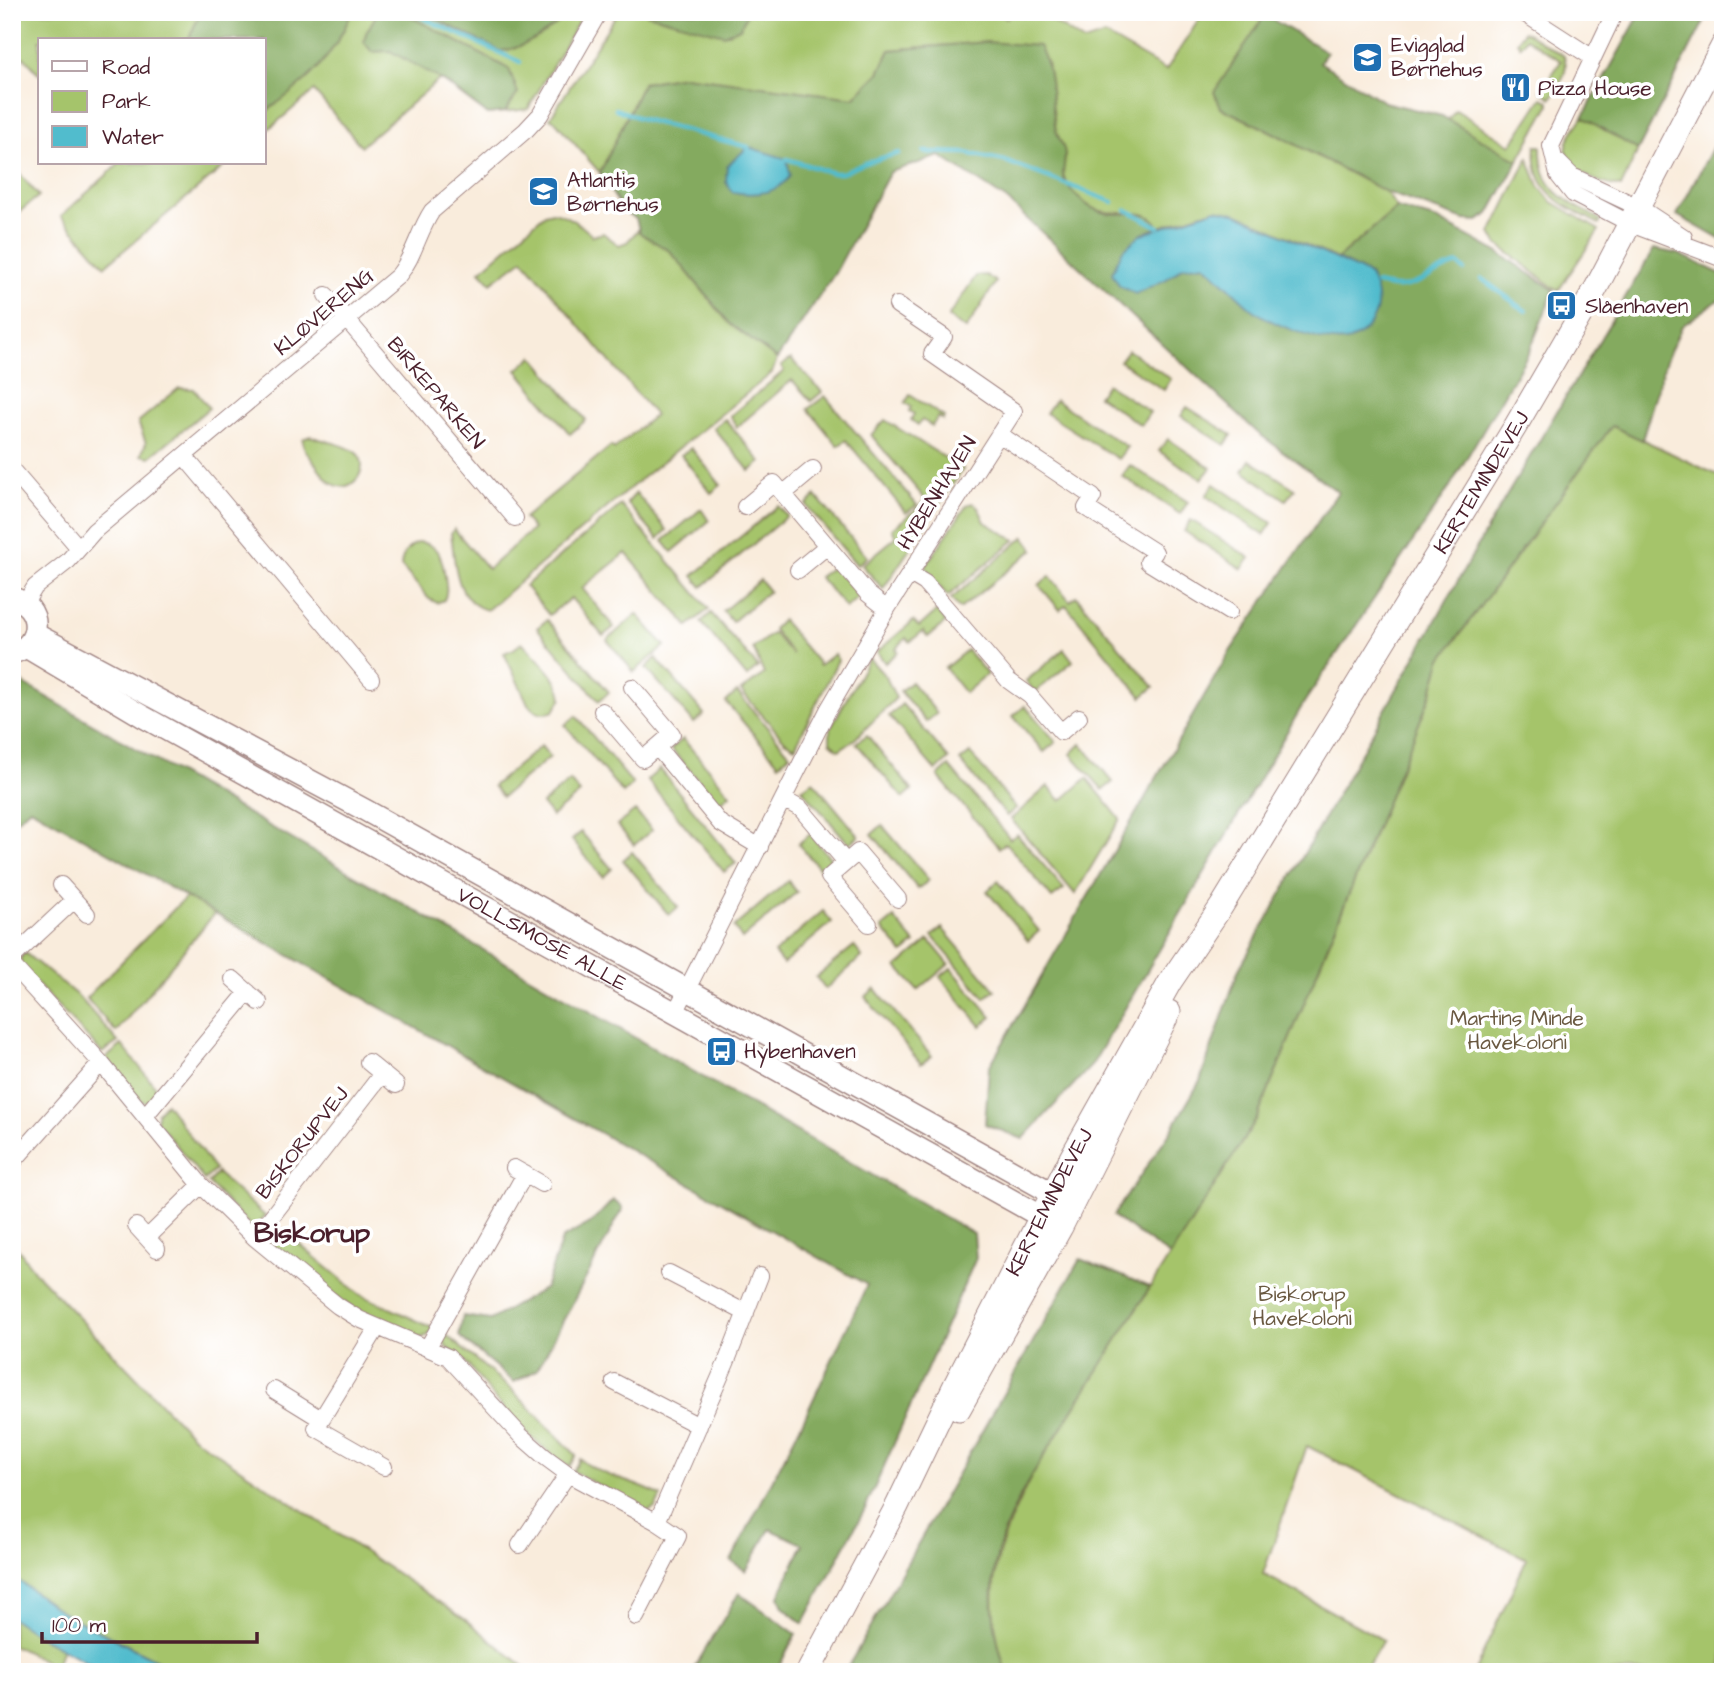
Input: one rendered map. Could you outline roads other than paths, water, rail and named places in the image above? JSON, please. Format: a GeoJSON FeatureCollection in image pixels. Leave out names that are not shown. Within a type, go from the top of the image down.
{"type":"FeatureCollection","features":[{"type":"Feature","properties":{"kind":"main road","name":"KERTEMINDEVEJ"},"geometry":{"type":"LineString","coordinates":[[897,1506],[984,1367],[1061,1227],[1063,1199],[1221,908],[1515,427],[1635,216],[1723,45]]}},
{"type":"Feature","properties":{"kind":"main road","name":"KERTEMINDEVEJ"},"geometry":{"type":"LineString","coordinates":[[808,1672],[897,1506],[1040,1216],[1063,1199]]}},
{"type":"Feature","properties":{"kind":"street","name":"KLØVERENG"},"geometry":{"type":"LineString","coordinates":[[19,600],[68,561],[94,531],[386,287],[406,267],[425,221],[440,203],[540,115],[600,12]]}},
{"type":"Feature","properties":{"kind":"street"},"geometry":{"type":"LineString","coordinates":[[1522,12],[1593,58]]}},
{"type":"Feature","properties":{"kind":"street"},"geometry":{"type":"LineString","coordinates":[[1615,12],[1551,146],[1558,175],[1573,194],[1635,216],[1723,259]]}},
{"type":"Feature","properties":{"kind":"street","name":"BIRKEPARKEN"},"geometry":{"type":"LineString","coordinates":[[326,295],[515,518]]}},
{"type":"Feature","properties":{"kind":"street","name":"HYBENHAVEN"},"geometry":{"type":"LineString","coordinates":[[675,1013],[822,721],[887,609],[1014,411],[932,354],[944,337],[897,305]]}},
{"type":"Feature","properties":{"kind":"street","name":"HYBENHAVEN"},"geometry":{"type":"LineString","coordinates":[[999,435],[1093,497],[1086,508],[1155,552],[1148,562],[1229,612]]}},
{"type":"Feature","properties":{"kind":"street"},"geometry":{"type":"LineString","coordinates":[[184,456],[371,679]]}},
{"type":"Feature","properties":{"kind":"street"},"geometry":{"type":"LineString","coordinates":[[783,494],[813,469]]}},
{"type":"Feature","properties":{"kind":"street"},"geometry":{"type":"LineString","coordinates":[[12,470],[79,548]]}},
{"type":"Feature","properties":{"kind":"street"},"geometry":{"type":"LineString","coordinates":[[745,507],[774,483],[868,594],[887,609]]}},
{"type":"Feature","properties":{"kind":"street"},"geometry":{"type":"LineString","coordinates":[[797,570],[827,546]]}},
{"type":"Feature","properties":{"kind":"street","name":"HYBENHAVEN"},"geometry":{"type":"LineString","coordinates":[[910,574],[925,583],[1009,681],[1030,696],[1061,732],[1079,717]]}},
{"type":"Feature","properties":{"kind":"street"},"geometry":{"type":"LineString","coordinates":[[19,600],[35,617],[25,645]]}},
{"type":"Feature","properties":{"kind":"street","name":"VOLLSMOSE ALLE"},"geometry":{"type":"LineString","coordinates":[[25,645],[353,804],[1063,1199]]}},
{"type":"Feature","properties":{"kind":"street","name":"VOLLSMOSE ALLE"},"geometry":{"type":"LineString","coordinates":[[25,645],[142,716],[1061,1227]]}},
{"type":"Feature","properties":{"kind":"street"},"geometry":{"type":"LineString","coordinates":[[602,711],[643,758],[657,747],[672,734],[632,687]]}},
{"type":"Feature","properties":{"kind":"street"},"geometry":{"type":"LineString","coordinates":[[657,747],[720,823],[760,847]]}},
{"type":"Feature","properties":{"kind":"street"},"geometry":{"type":"LineString","coordinates":[[783,799],[801,810],[846,862]]}},
{"type":"Feature","properties":{"kind":"street"},"geometry":{"type":"LineString","coordinates":[[869,924],[829,877],[858,852],[898,900]]}},
{"type":"Feature","properties":{"kind":"street"},"geometry":{"type":"LineString","coordinates":[[61,885],[87,914]]}},
{"type":"Feature","properties":{"kind":"street"},"geometry":{"type":"LineString","coordinates":[[12,958],[74,900]]}},
{"type":"Feature","properties":{"kind":"street"},"geometry":{"type":"LineString","coordinates":[[12,965],[101,1063],[201,1185],[254,1238],[338,1306],[377,1328],[448,1357],[520,1436],[568,1474],[678,1536],[636,1617]]}},
{"type":"Feature","properties":{"kind":"street"},"geometry":{"type":"LineString","coordinates":[[145,1116],[254,997],[233,979]]}},
{"type":"Feature","properties":{"kind":"street"},"geometry":{"type":"LineString","coordinates":[[368,1062],[397,1085]]}},
{"type":"Feature","properties":{"kind":"street"},"geometry":{"type":"LineString","coordinates":[[12,1163],[101,1063]]}},
{"type":"Feature","properties":{"kind":"street","name":"BISKORUPVEJ"},"geometry":{"type":"LineString","coordinates":[[254,1238],[383,1074]]}},
{"type":"Feature","properties":{"kind":"street"},"geometry":{"type":"LineString","coordinates":[[428,1347],[520,1171],[542,1184]]}},
{"type":"Feature","properties":{"kind":"street"},"geometry":{"type":"LineString","coordinates":[[147,1238],[201,1185]]}},
{"type":"Feature","properties":{"kind":"street"},"geometry":{"type":"LineString","coordinates":[[669,1273],[746,1313]]}},
{"type":"Feature","properties":{"kind":"street"},"geometry":{"type":"LineString","coordinates":[[657,1522],[760,1276]]}},
{"type":"Feature","properties":{"kind":"street"},"geometry":{"type":"LineString","coordinates":[[377,1328],[316,1428],[384,1467]]}},
{"type":"Feature","properties":{"kind":"street"},"geometry":{"type":"LineString","coordinates":[[614,1382],[699,1426]]}},
{"type":"Feature","properties":{"kind":"street"},"geometry":{"type":"LineString","coordinates":[[274,1390],[321,1419]]}},
{"type":"Feature","properties":{"kind":"street"},"geometry":{"type":"LineString","coordinates":[[520,1545],[568,1474]]}},
{"type":"Feature","properties":{"kind":"water"},"geometry":{"type":"Polygon","coordinates":[[[748,147],[787,159],[790,176],[778,187],[764,193],[732,192],[726,182],[727,166],[748,147]]]}},
{"type":"Feature","properties":{"kind":"water"},"geometry":{"type":"Polygon","coordinates":[[[1216,209],[1238,214],[1368,274],[1376,290],[1377,301],[1373,319],[1368,326],[1358,336],[1346,341],[1324,340],[1296,332],[1259,314],[1204,264],[1183,267],[1165,280],[1135,294],[1119,285],[1112,273],[1122,251],[1140,235],[1216,209]]]}},
{"type":"Feature","properties":{"kind":"water"},"geometry":{"type":"Polygon","coordinates":[[[12,1576],[75,1619],[180,1672],[105,1672],[45,1640],[12,1618],[12,1576]]]}},
{"type":"Feature","properties":{"kind":"waterway"},"geometry":{"type":"LineString","coordinates":[[410,12],[520,62]]}},
{"type":"Feature","properties":{"kind":"waterway"},"geometry":{"type":"LineString","coordinates":[[616,109],[642,119],[748,147]]}},
{"type":"Feature","properties":{"kind":"waterway"},"geometry":{"type":"LineString","coordinates":[[924,152],[966,153],[1005,161],[1113,202]]}},
{"type":"Feature","properties":{"kind":"waterway"},"geometry":{"type":"LineString","coordinates":[[787,159],[833,173],[842,173],[899,153]]}},
{"type":"Feature","properties":{"kind":"waterway"},"geometry":{"type":"LineString","coordinates":[[1127,210],[1159,227]]}},
{"type":"Feature","properties":{"kind":"waterway"},"geometry":{"type":"LineString","coordinates":[[1376,284],[1407,286],[1458,264],[1464,270]]}},
{"type":"Feature","properties":{"kind":"waterway"},"geometry":{"type":"LineString","coordinates":[[1482,279],[1526,311]]}},
{"type":"Feature","properties":{"kind":"place","name":"Evigglad Børnehus"},"geometry":{"type":"Point","coordinates":[1368,57]}},
{"type":"Feature","properties":{"kind":"place","name":"Pizza House"},"geometry":{"type":"Point","coordinates":[1515,88]}},
{"type":"Feature","properties":{"kind":"place","name":"Atlantis Børnehus"},"geometry":{"type":"Point","coordinates":[544,192]}},
{"type":"Feature","properties":{"kind":"place","name":"Slåenhaven"},"geometry":{"type":"Point","coordinates":[1562,306]}},
{"type":"Feature","properties":{"kind":"place","name":"Hybenhaven"},"geometry":{"type":"Point","coordinates":[721,1051]}},
{"type":"Feature","properties":{"kind":"district","name":"Biskorup"},"geometry":{"type":"Point","coordinates":[312,1233]}},
{"type":"Feature","properties":{"kind":"park label","name":"Martins Minde Havekoloni"},"geometry":{"type":"Point","coordinates":[1517,1030]}},
{"type":"Feature","properties":{"kind":"park label","name":"Biskorup Havekoloni"},"geometry":{"type":"Point","coordinates":[1302,1306]}}]}
